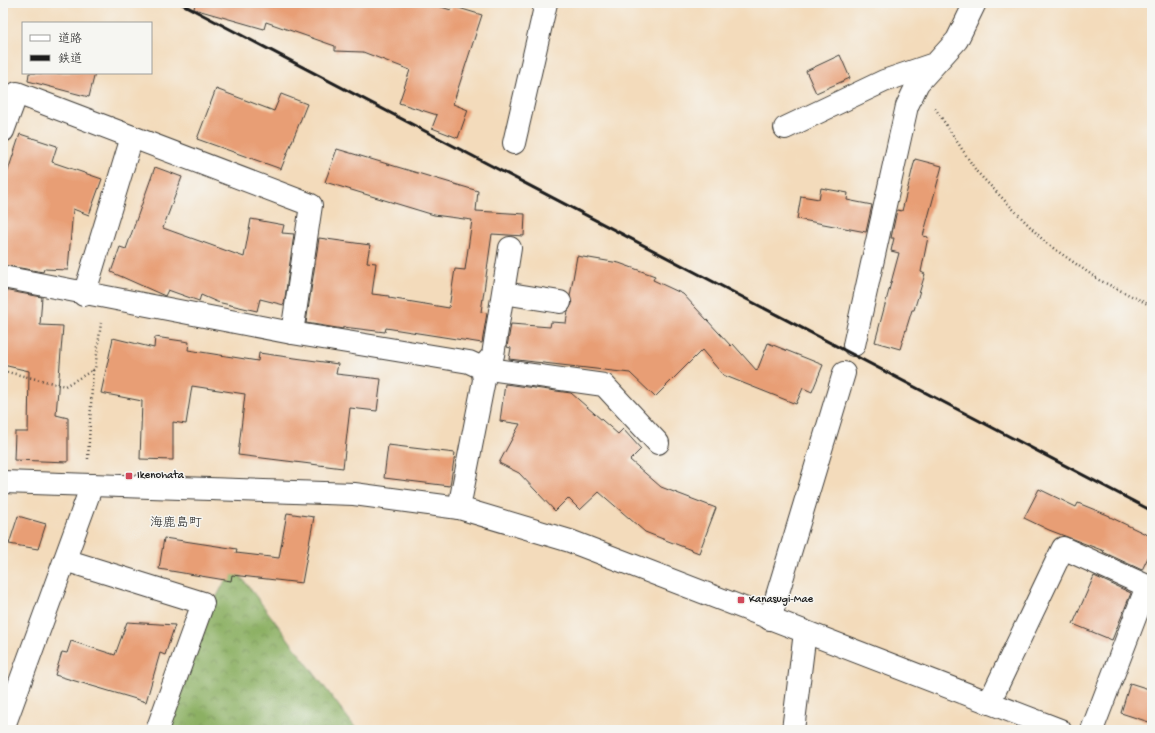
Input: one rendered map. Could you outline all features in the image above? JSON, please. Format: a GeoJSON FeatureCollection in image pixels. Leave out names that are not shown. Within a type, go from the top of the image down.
{"type":"FeatureCollection","features":[{"type":"Feature","properties":{"kind":"street"},"geometry":{"type":"LineString","coordinates":[[854,345],[907,106],[918,83],[957,40],[974,3]]}},
{"type":"Feature","properties":{"kind":"street"},"geometry":{"type":"LineString","coordinates":[[514,144],[539,5]]}},
{"type":"Feature","properties":{"kind":"street"},"geometry":{"type":"LineString","coordinates":[[785,128],[884,82],[936,63]]}},
{"type":"Feature","properties":{"kind":"street"},"geometry":{"type":"LineString","coordinates":[[3,131],[17,93],[311,205],[292,333]]}},
{"type":"Feature","properties":{"kind":"street"},"geometry":{"type":"LineString","coordinates":[[94,296],[132,137]]}},
{"type":"Feature","properties":{"kind":"street"},"geometry":{"type":"LineString","coordinates":[[459,508],[484,380],[482,368],[493,355],[510,248]]}},
{"type":"Feature","properties":{"kind":"street"},"geometry":{"type":"LineString","coordinates":[[3,278],[292,333],[469,362],[482,368],[604,385],[658,443]]}},
{"type":"Feature","properties":{"kind":"street"},"geometry":{"type":"LineString","coordinates":[[504,293],[560,302]]}},
{"type":"Feature","properties":{"kind":"street"},"geometry":{"type":"LineString","coordinates":[[770,619],[844,373]]}},
{"type":"Feature","properties":{"kind":"street"},"geometry":{"type":"LineString","coordinates":[[3,482],[354,494],[459,508],[570,541],[1060,730]]}},
{"type":"Feature","properties":{"kind":"street"},"geometry":{"type":"LineString","coordinates":[[3,729],[92,485]]}},
{"type":"Feature","properties":{"kind":"street"},"geometry":{"type":"LineString","coordinates":[[989,703],[1063,548],[1147,586],[1092,730]]}},
{"type":"Feature","properties":{"kind":"street"},"geometry":{"type":"LineString","coordinates":[[65,560],[203,603],[157,730]]}},
{"type":"Feature","properties":{"kind":"street"},"geometry":{"type":"LineString","coordinates":[[792,730],[805,632]]}},
{"type":"Feature","properties":{"kind":"path"},"geometry":{"type":"LineString","coordinates":[[918,83],[977,172],[1046,243],[1099,280],[1152,306]]}},
{"type":"Feature","properties":{"kind":"path"},"geometry":{"type":"LineString","coordinates":[[88,462],[93,369],[95,368],[94,296]]}},
{"type":"Feature","properties":{"kind":"path"},"geometry":{"type":"LineString","coordinates":[[3,371],[65,386],[93,369]]}},
{"type":"Feature","properties":{"kind":"green space"},"geometry":{"type":"Polygon","coordinates":[[[233,566],[357,730],[168,730],[215,600],[233,566]]]}},
{"type":"Feature","properties":{"kind":"building"},"geometry":{"type":"Polygon","coordinates":[[[195,3],[428,3],[451,10],[452,6],[482,15],[453,104],[468,110],[458,138],[432,128],[437,115],[399,103],[410,70],[363,52],[335,51],[335,46],[266,22],[264,29],[194,9],[195,3]]]}},
{"type":"Feature","properties":{"kind":"building"},"geometry":{"type":"Polygon","coordinates":[[[840,55],[850,78],[816,93],[806,71],[840,55]]]}},
{"type":"Feature","properties":{"kind":"building"},"geometry":{"type":"Polygon","coordinates":[[[29,74],[95,74],[89,97],[28,81],[29,74]]]}},
{"type":"Feature","properties":{"kind":"building"},"geometry":{"type":"Polygon","coordinates":[[[216,89],[274,111],[281,94],[307,104],[281,169],[197,139],[216,89]]]}},
{"type":"Feature","properties":{"kind":"building"},"geometry":{"type":"Polygon","coordinates":[[[20,134],[57,146],[52,162],[102,179],[89,215],[73,209],[68,270],[44,269],[43,272],[3,265],[3,186],[20,134]]]}},
{"type":"Feature","properties":{"kind":"building"},"geometry":{"type":"Polygon","coordinates":[[[337,149],[478,191],[476,211],[525,214],[524,236],[492,234],[481,312],[487,313],[482,343],[386,328],[385,332],[343,327],[343,329],[306,323],[319,238],[370,245],[367,262],[376,263],[372,294],[389,296],[389,298],[449,308],[455,269],[465,270],[472,220],[434,215],[325,182],[337,149]]]}},
{"type":"Feature","properties":{"kind":"building"},"geometry":{"type":"Polygon","coordinates":[[[915,159],[942,166],[923,236],[928,237],[921,272],[925,274],[900,349],[875,342],[899,253],[891,251],[894,238],[891,238],[897,210],[902,211],[915,159]]]}},
{"type":"Feature","properties":{"kind":"building"},"geometry":{"type":"Polygon","coordinates":[[[155,167],[182,177],[163,228],[244,257],[251,219],[284,225],[282,233],[294,234],[284,305],[260,299],[257,311],[217,302],[201,295],[199,301],[168,290],[165,296],[111,272],[120,247],[126,249],[155,167]]]}},
{"type":"Feature","properties":{"kind":"building"},"geometry":{"type":"Polygon","coordinates":[[[821,188],[848,193],[847,200],[872,205],[866,232],[797,219],[801,196],[819,199],[821,188]]]}},
{"type":"Feature","properties":{"kind":"building"},"geometry":{"type":"Polygon","coordinates":[[[577,256],[619,263],[655,276],[653,280],[683,294],[731,346],[733,344],[757,371],[768,343],[823,365],[812,392],[803,388],[796,404],[723,375],[702,350],[655,397],[630,373],[509,359],[511,348],[507,347],[511,324],[550,327],[551,322],[566,323],[568,311],[572,304],[570,296],[577,256]]]}},
{"type":"Feature","properties":{"kind":"building"},"geometry":{"type":"Polygon","coordinates":[[[3,290],[42,297],[40,325],[63,326],[56,415],[68,418],[68,462],[14,460],[15,432],[28,432],[29,371],[3,365],[3,290]]]}},
{"type":"Feature","properties":{"kind":"building"},"geometry":{"type":"Polygon","coordinates":[[[155,337],[189,342],[188,350],[258,361],[259,353],[338,364],[336,374],[381,379],[377,411],[350,408],[343,468],[238,455],[245,394],[192,386],[186,424],[173,422],[173,460],[140,459],[142,401],[101,393],[113,338],[154,348],[155,337]]]}},
{"type":"Feature","properties":{"kind":"building"},"geometry":{"type":"Polygon","coordinates":[[[505,384],[571,393],[618,434],[623,429],[641,449],[630,460],[661,487],[716,508],[699,553],[645,532],[599,492],[580,510],[568,498],[555,511],[519,473],[499,463],[520,424],[500,421],[505,384]]]}},
{"type":"Feature","properties":{"kind":"building"},"geometry":{"type":"Polygon","coordinates":[[[388,445],[455,453],[450,486],[384,478],[388,445]]]}},
{"type":"Feature","properties":{"kind":"building"},"geometry":{"type":"Polygon","coordinates":[[[1039,489],[1076,507],[1078,503],[1110,516],[1152,537],[1152,549],[1142,570],[1103,552],[1104,551],[1049,530],[1024,518],[1039,489]]]}},
{"type":"Feature","properties":{"kind":"building"},"geometry":{"type":"Polygon","coordinates":[[[287,513],[314,517],[302,583],[232,575],[231,581],[159,569],[164,538],[237,549],[236,553],[279,558],[287,513]]]}},
{"type":"Feature","properties":{"kind":"building"},"geometry":{"type":"Polygon","coordinates":[[[18,516],[46,524],[38,549],[9,544],[18,516]]]}},
{"type":"Feature","properties":{"kind":"building"},"geometry":{"type":"Polygon","coordinates":[[[1094,576],[1131,593],[1112,640],[1073,624],[1094,576]]]}},
{"type":"Feature","properties":{"kind":"building"},"geometry":{"type":"Polygon","coordinates":[[[127,622],[175,625],[165,655],[160,653],[146,702],[55,675],[62,652],[67,653],[71,641],[115,655],[127,622]]]}},
{"type":"Feature","properties":{"kind":"building"},"geometry":{"type":"Polygon","coordinates":[[[1130,683],[1152,690],[1152,723],[1121,713],[1130,683]]]}},
{"type":"Feature","properties":{"kind":"railway"},"geometry":{"type":"LineString","coordinates":[[180,3],[1152,511]]}},
{"type":"Feature","properties":{"kind":"place","name":"Ikenohata"},"geometry":{"type":"Point","coordinates":[129,476]}},
{"type":"Feature","properties":{"kind":"place","name":"Kanasugi-Mae"},"geometry":{"type":"Point","coordinates":[741,600]}},
{"type":"Feature","properties":{"kind":"district","name":"海鹿島町"},"geometry":{"type":"Point","coordinates":[176,523]}}]}
